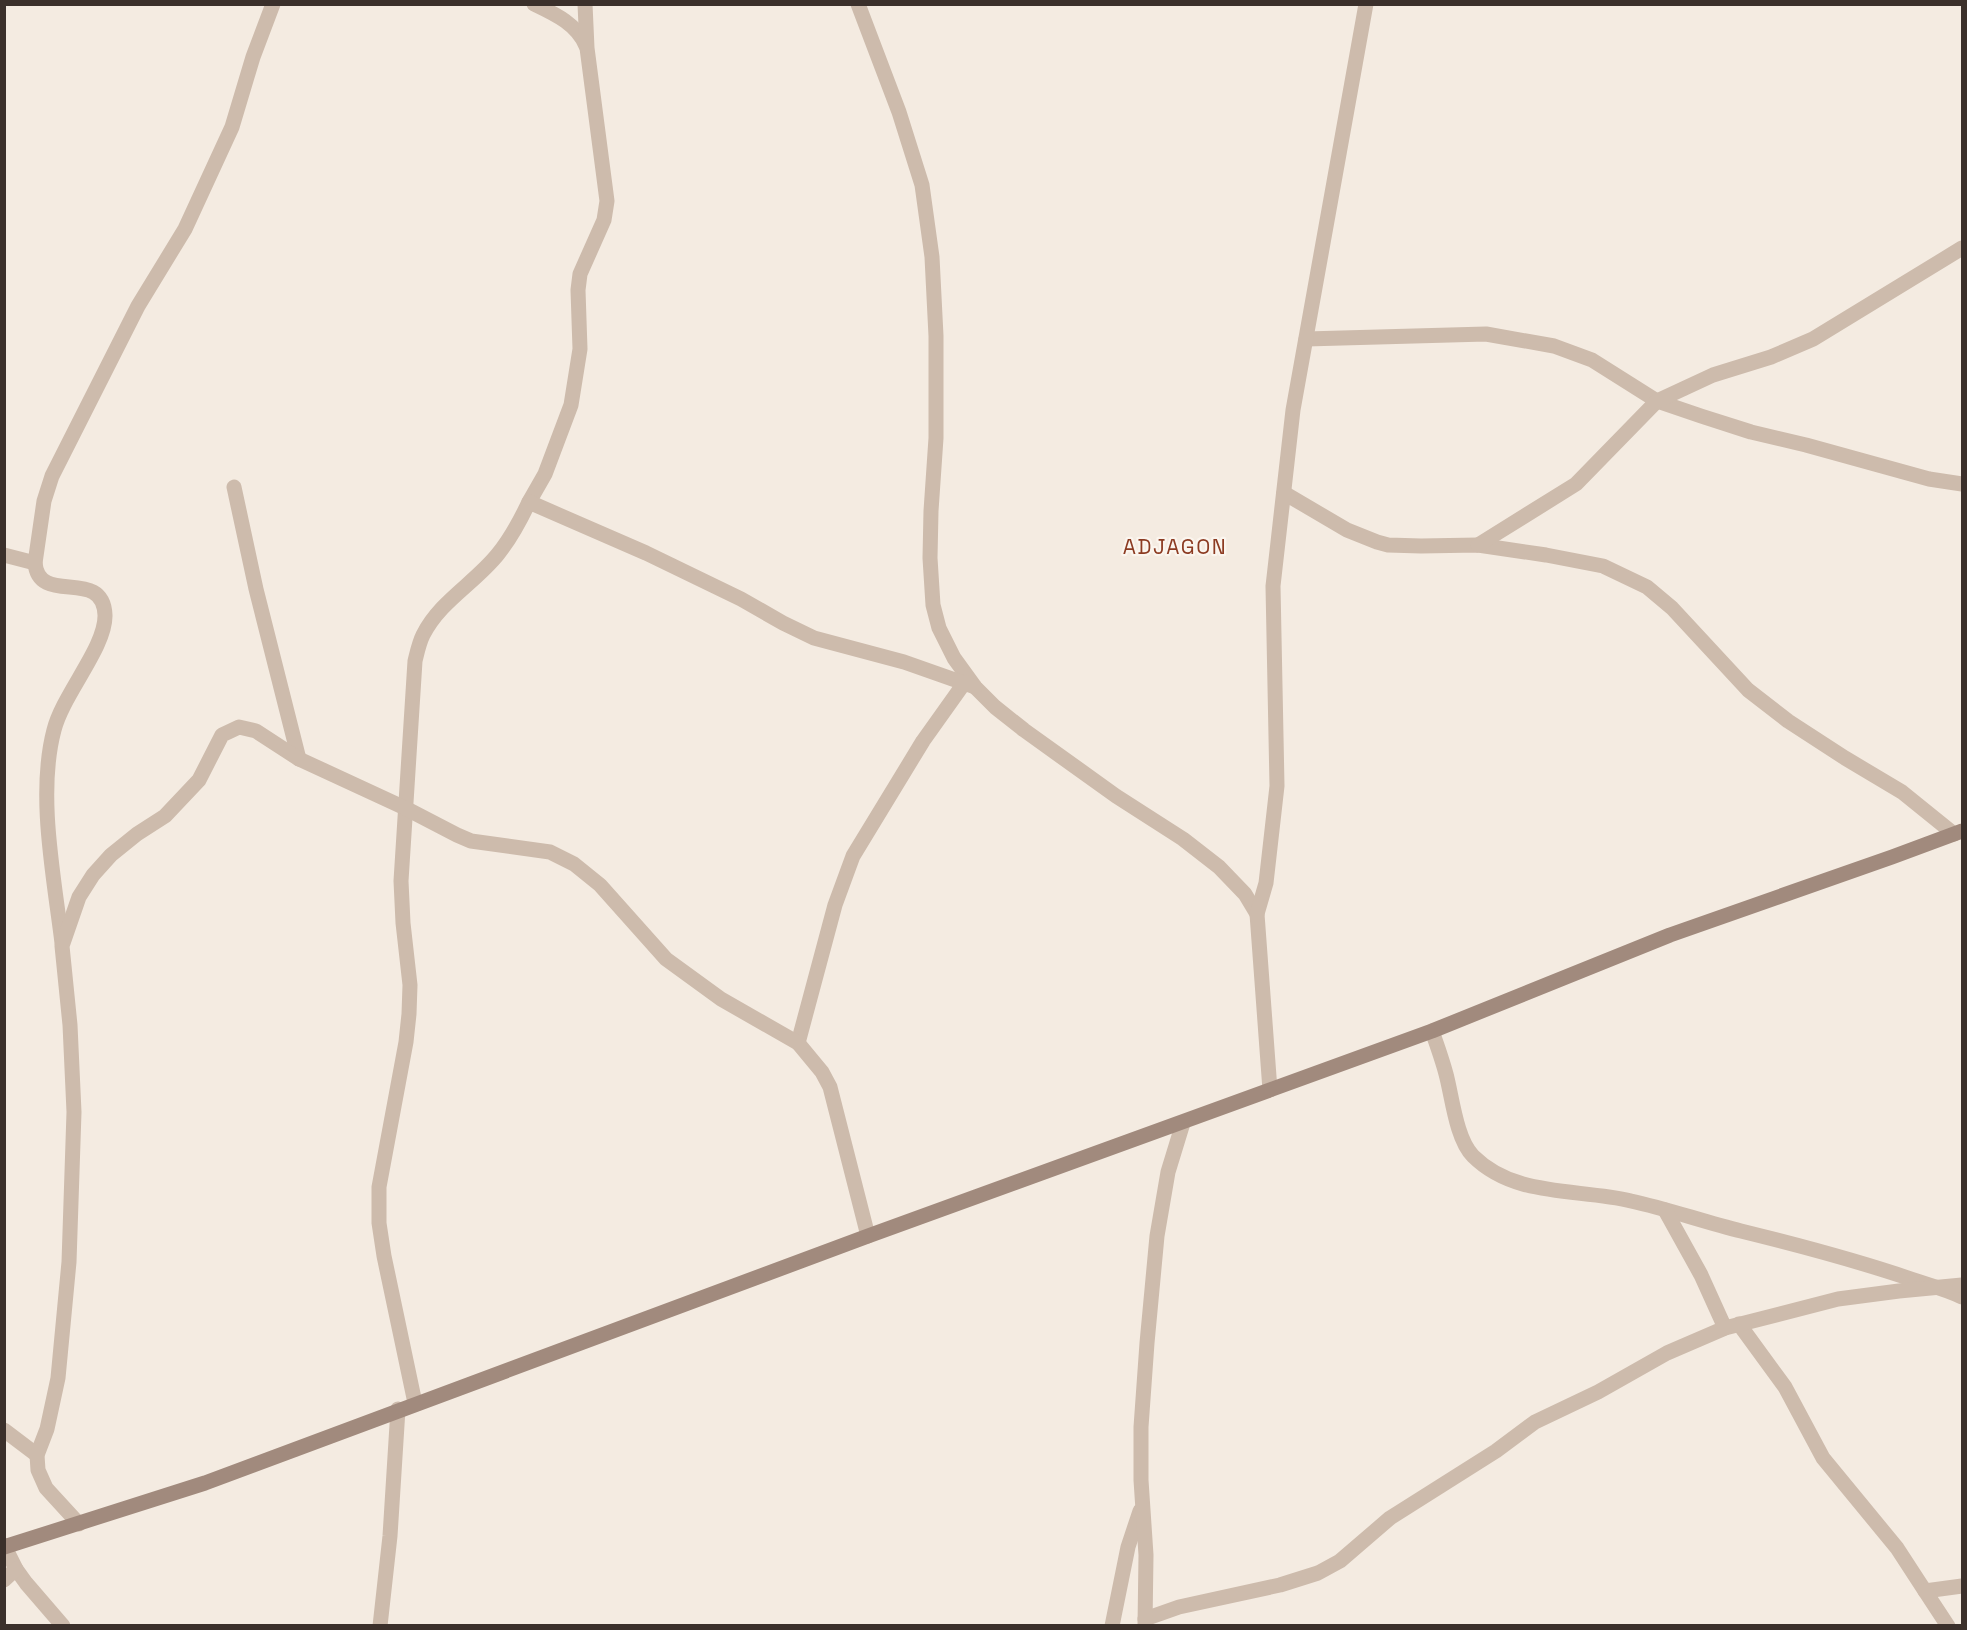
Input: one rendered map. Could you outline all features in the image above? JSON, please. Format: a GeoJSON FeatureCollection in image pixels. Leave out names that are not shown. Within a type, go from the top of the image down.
{"type":"FeatureCollection","features":[{"type":"Feature","properties":{"kind":"street"},"geometry":{"type":"LineString","coordinates":[[79,1524],[46,1488],[38,1470],[37,1455],[47,1429],[58,1378],[69,1262],[74,1112],[70,1025],[47,798],[48,758],[54,728],[63,704],[100,639],[105,626],[105,612],[102,601],[95,593],[83,587],[57,586],[43,582],[36,573],[35,563],[44,501],[52,476],[138,306],[185,229],[232,127],[253,57],[273,4]]}},
{"type":"Feature","properties":{"kind":"street"},"geometry":{"type":"LineString","coordinates":[[534,4],[572,26],[581,34],[587,48]]}},
{"type":"Feature","properties":{"kind":"street"},"geometry":{"type":"LineString","coordinates":[[415,1403],[384,1256],[378,1204],[409,1014],[410,985],[401,881],[415,661],[422,636],[435,616],[498,555],[515,530],[545,474],[572,405],[580,349],[578,290],[580,274],[604,220],[607,201],[587,48],[585,4]]}},
{"type":"Feature","properties":{"kind":"street"},"geometry":{"type":"LineString","coordinates":[[858,4],[899,112],[922,185],[932,257],[936,336],[936,438],[931,511],[933,605],[939,628],[970,684],[1024,730],[1116,796],[1183,839],[1219,867],[1245,894],[1257,914]]}},
{"type":"Feature","properties":{"kind":"street"},"geometry":{"type":"LineString","coordinates":[[1270,1090],[1257,914],[1266,884],[1277,786],[1273,586],[1293,410],[1366,4]]}},
{"type":"Feature","properties":{"kind":"street"},"geometry":{"type":"LineString","coordinates":[[1478,545],[1576,484],[1657,401],[1713,375],[1771,357],[1813,339],[1962,248]]}},
{"type":"Feature","properties":{"kind":"street"},"geometry":{"type":"LineString","coordinates":[[1306,339],[1486,334],[1554,346],[1592,360],[1657,401],[1751,432],[1929,479],[1962,484]]}},
{"type":"Feature","properties":{"kind":"street"},"geometry":{"type":"LineString","coordinates":[[234,487],[256,589],[299,759]]}},
{"type":"Feature","properties":{"kind":"street"},"geometry":{"type":"LineString","coordinates":[[1284,493],[1347,530],[1388,545],[1478,545],[1546,555],[1603,566],[1647,587],[1672,608],[1748,690],[1788,721],[1902,792],[1958,832]]}},
{"type":"Feature","properties":{"kind":"street"},"geometry":{"type":"LineString","coordinates":[[529,502],[646,553],[741,599],[814,638],[904,662],[970,684]]}},
{"type":"Feature","properties":{"kind":"street"},"geometry":{"type":"LineString","coordinates":[[4,555],[35,563]]}},
{"type":"Feature","properties":{"kind":"street"},"geometry":{"type":"LineString","coordinates":[[798,1043],[835,905],[853,856],[923,741],[970,684]]}},
{"type":"Feature","properties":{"kind":"street"},"geometry":{"type":"LineString","coordinates":[[62,945],[79,897],[93,875],[111,855],[137,834],[165,816],[199,780],[222,735],[239,727],[256,731],[299,759],[471,841],[550,852],[574,864],[600,885],[666,959],[721,999],[798,1043],[822,1072],[830,1087],[868,1236]]}},
{"type":"Feature","properties":{"kind":"street"},"geometry":{"type":"LineString","coordinates":[[63,1626],[41,1602],[10,1575],[5,1546],[204,1483],[868,1236],[1432,1031],[1670,935],[1958,832]]}},
{"type":"Feature","properties":{"kind":"street"},"geometry":{"type":"LineString","coordinates":[[1432,1031],[1463,1139],[1473,1156],[1492,1170],[1521,1185],[1627,1200],[1811,1248],[1962,1297]]}},
{"type":"Feature","properties":{"kind":"street"},"geometry":{"type":"LineString","coordinates":[[1184,1123],[1168,1172],[1157,1236],[1141,1427],[1142,1505],[1146,1555],[1145,1622],[1179,1607],[1280,1585],[1318,1573],[1340,1561],[1390,1518],[1496,1451],[1535,1422],[1598,1392],[1667,1353],[1732,1326],[1838,1299],[1962,1285]]}},
{"type":"Feature","properties":{"kind":"street"},"geometry":{"type":"LineString","coordinates":[[1665,1210],[1732,1326],[1785,1387],[1823,1458],[1897,1548],[1948,1626]]}},
{"type":"Feature","properties":{"kind":"street"},"geometry":{"type":"LineString","coordinates":[[380,1626],[390,1536],[398,1409]]}},
{"type":"Feature","properties":{"kind":"street"},"geometry":{"type":"LineString","coordinates":[[4,1430],[37,1455]]}},
{"type":"Feature","properties":{"kind":"street"},"geometry":{"type":"LineString","coordinates":[[1112,1626],[1128,1547],[1142,1505]]}},
{"type":"Feature","properties":{"kind":"street"},"geometry":{"type":"LineString","coordinates":[[1925,1591],[1962,1586]]}},
{"type":"Feature","properties":{"kind":"district","name":"ADJAGON"},"geometry":{"type":"Point","coordinates":[1175,547]}}]}
